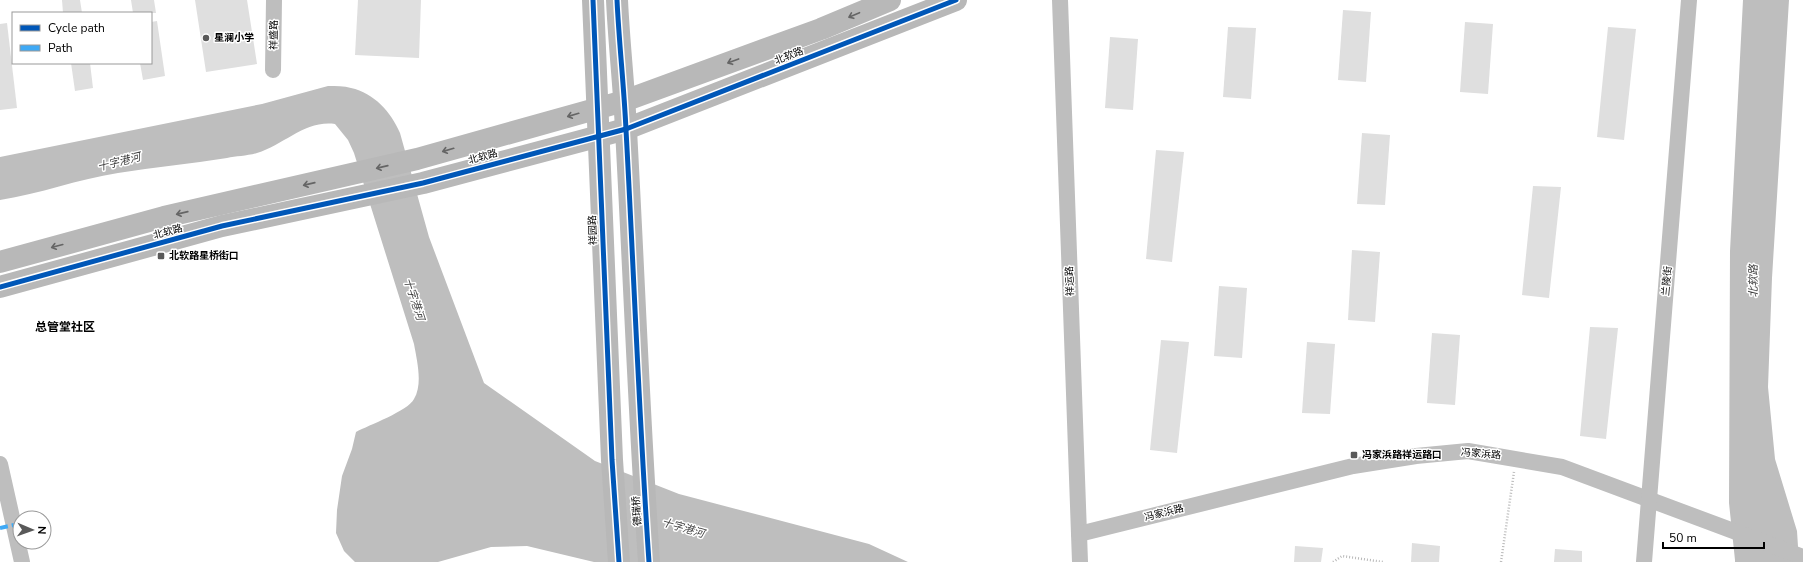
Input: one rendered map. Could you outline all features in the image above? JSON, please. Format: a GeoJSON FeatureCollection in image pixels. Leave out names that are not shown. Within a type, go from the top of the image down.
{"type":"FeatureCollection","features":[{"type":"Feature","properties":{"kind":"street","name":"祥盛路"},"geometry":{"type":"LineString","coordinates":[[273,70],[274,0]]}},
{"type":"Feature","properties":{"kind":"street","name":"祥园路"},"geometry":{"type":"LineString","coordinates":[[593,0],[612,460],[619,562]]}},
{"type":"Feature","properties":{"kind":"street"},"geometry":{"type":"LineString","coordinates":[[617,0],[626,129]]}},
{"type":"Feature","properties":{"kind":"street","name":"北软路"},"geometry":{"type":"LineString","coordinates":[[0,262],[164,217],[417,159],[624,101],[821,29],[890,0]]}},
{"type":"Feature","properties":{"kind":"street","name":"北软路"},"geometry":{"type":"LineString","coordinates":[[0,287],[222,226],[423,183],[626,129],[956,0]]}},
{"type":"Feature","properties":{"kind":"street","name":"祥运路"},"geometry":{"type":"LineString","coordinates":[[1060,0],[1080,562]]}},
{"type":"Feature","properties":{"kind":"street","name":"兰陵街"},"geometry":{"type":"LineString","coordinates":[[1644,562],[1689,0]]}},
{"type":"Feature","properties":{"kind":"street","name":"德瑞桥"},"geometry":{"type":"LineString","coordinates":[[626,129],[642,459],[649,562]]}},
{"type":"Feature","properties":{"kind":"street","name":"冯家浜路"},"geometry":{"type":"LineString","coordinates":[[1079,534],[1353,466],[1416,456],[1468,451],[1562,467],[1803,557]]}},
{"type":"Feature","properties":{"kind":"street"},"geometry":{"type":"LineString","coordinates":[[0,464],[22,562]]}},
{"type":"Feature","properties":{"kind":"path"},"geometry":{"type":"LineString","coordinates":[[1501,562],[1516,458]]}},
{"type":"Feature","properties":{"kind":"path"},"geometry":{"type":"LineString","coordinates":[[1333,562],[1342,556],[1383,562]]}},
{"type":"Feature","properties":{"kind":"water"},"geometry":{"type":"Polygon","coordinates":[[[1743,0],[1789,0],[1772,278],[1768,387],[1775,459],[1797,531],[1799,562],[1735,562],[1729,503],[1730,251],[1743,0]]]}},
{"type":"Feature","properties":{"kind":"water","name":"十字港河"},"geometry":{"type":"Polygon","coordinates":[[[328,86],[348,87],[367,94],[381,104],[396,125],[400,133],[429,237],[484,383],[595,461],[679,494],[869,544],[908,562],[594,562],[527,546],[491,547],[438,562],[355,562],[344,551],[336,533],[337,510],[342,476],[352,449],[356,432],[396,413],[410,404],[417,393],[419,379],[414,344],[354,153],[348,140],[335,124],[324,124],[304,129],[276,145],[253,154],[103,176],[0,200],[0,157],[262,104],[328,86]]]}},
{"type":"Feature","properties":{"kind":"building"},"geometry":{"type":"Polygon","coordinates":[[[62,0],[80,0],[82,12],[63,12],[62,0]]]}},
{"type":"Feature","properties":{"kind":"building"},"geometry":{"type":"Polygon","coordinates":[[[131,0],[154,0],[156,13],[133,12],[131,0]]]}},
{"type":"Feature","properties":{"kind":"building"},"geometry":{"type":"Polygon","coordinates":[[[195,0],[247,0],[257,64],[206,72],[195,0]]]}},
{"type":"Feature","properties":{"kind":"building"},"geometry":{"type":"Polygon","coordinates":[[[358,0],[421,0],[419,58],[355,55],[358,0]]]}},
{"type":"Feature","properties":{"kind":"building"},"geometry":{"type":"Polygon","coordinates":[[[1343,10],[1371,12],[1366,82],[1338,80],[1343,10]]]}},
{"type":"Feature","properties":{"kind":"building"},"geometry":{"type":"Polygon","coordinates":[[[157,21],[165,76],[143,80],[140,64],[152,64],[152,22],[157,21]]]}},
{"type":"Feature","properties":{"kind":"building"},"geometry":{"type":"Polygon","coordinates":[[[1465,22],[1493,24],[1488,94],[1460,92],[1465,22]]]}},
{"type":"Feature","properties":{"kind":"building"},"geometry":{"type":"Polygon","coordinates":[[[7,23],[17,108],[0,110],[0,24],[7,23]]]}},
{"type":"Feature","properties":{"kind":"building"},"geometry":{"type":"Polygon","coordinates":[[[1228,27],[1256,28],[1251,99],[1223,97],[1228,27]]]}},
{"type":"Feature","properties":{"kind":"building"},"geometry":{"type":"Polygon","coordinates":[[[1608,27],[1636,29],[1624,140],[1597,137],[1608,27]]]}},
{"type":"Feature","properties":{"kind":"building"},"geometry":{"type":"Polygon","coordinates":[[[1110,37],[1138,39],[1133,110],[1105,108],[1110,37]]]}},
{"type":"Feature","properties":{"kind":"building"},"geometry":{"type":"Polygon","coordinates":[[[71,64],[90,64],[93,88],[75,91],[71,64]]]}},
{"type":"Feature","properties":{"kind":"building"},"geometry":{"type":"Polygon","coordinates":[[[1362,133],[1390,135],[1385,205],[1357,204],[1362,133]]]}},
{"type":"Feature","properties":{"kind":"building"},"geometry":{"type":"Polygon","coordinates":[[[1156,150],[1184,152],[1172,262],[1146,259],[1156,150]]]}},
{"type":"Feature","properties":{"kind":"building"},"geometry":{"type":"Polygon","coordinates":[[[1533,186],[1561,187],[1549,298],[1522,295],[1533,186]]]}},
{"type":"Feature","properties":{"kind":"building"},"geometry":{"type":"Polygon","coordinates":[[[1352,250],[1380,252],[1375,322],[1348,320],[1352,250]]]}},
{"type":"Feature","properties":{"kind":"building"},"geometry":{"type":"Polygon","coordinates":[[[1219,286],[1247,288],[1242,358],[1214,356],[1219,286]]]}},
{"type":"Feature","properties":{"kind":"building"},"geometry":{"type":"Polygon","coordinates":[[[1590,327],[1618,328],[1606,439],[1580,436],[1590,327]]]}},
{"type":"Feature","properties":{"kind":"building"},"geometry":{"type":"Polygon","coordinates":[[[1432,333],[1460,335],[1455,405],[1427,403],[1432,333]]]}},
{"type":"Feature","properties":{"kind":"building"},"geometry":{"type":"Polygon","coordinates":[[[1161,340],[1189,342],[1177,453],[1150,450],[1161,340]]]}},
{"type":"Feature","properties":{"kind":"building"},"geometry":{"type":"Polygon","coordinates":[[[1307,342],[1335,344],[1330,414],[1302,413],[1307,342]]]}},
{"type":"Feature","properties":{"kind":"building"},"geometry":{"type":"Polygon","coordinates":[[[1412,543],[1440,546],[1439,562],[1411,562],[1412,543]]]}},
{"type":"Feature","properties":{"kind":"building"},"geometry":{"type":"Polygon","coordinates":[[[1295,546],[1323,548],[1321,562],[1294,562],[1295,546]]]}},
{"type":"Feature","properties":{"kind":"building"},"geometry":{"type":"Polygon","coordinates":[[[1555,549],[1582,551],[1582,562],[1554,562],[1555,549]]]}},
{"type":"Feature","properties":{"kind":"marked path"},"geometry":{"type":"LineString","coordinates":[[0,528],[12,525]]}},
{"type":"Feature","properties":{"kind":"cycle path"},"geometry":{"type":"LineString","coordinates":[[593,0],[612,460],[619,562]]}},
{"type":"Feature","properties":{"kind":"cycle path"},"geometry":{"type":"LineString","coordinates":[[617,0],[625,114],[642,454],[649,562]]}},
{"type":"Feature","properties":{"kind":"cycle path"},"geometry":{"type":"LineString","coordinates":[[0,287],[222,226],[423,183],[626,129],[956,0]]}},
{"type":"Feature","properties":{"kind":"place","name":"星澜小学"},"geometry":{"type":"Point","coordinates":[206,38]}},
{"type":"Feature","properties":{"kind":"place","name":"北软路星桥街口"},"geometry":{"type":"Point","coordinates":[161,256]}},
{"type":"Feature","properties":{"kind":"place","name":"冯家浜路祥运路口"},"geometry":{"type":"Point","coordinates":[1354,455]}},
{"type":"Feature","properties":{"kind":"district","name":"总管堂社区"},"geometry":{"type":"Point","coordinates":[65,327]}}]}
